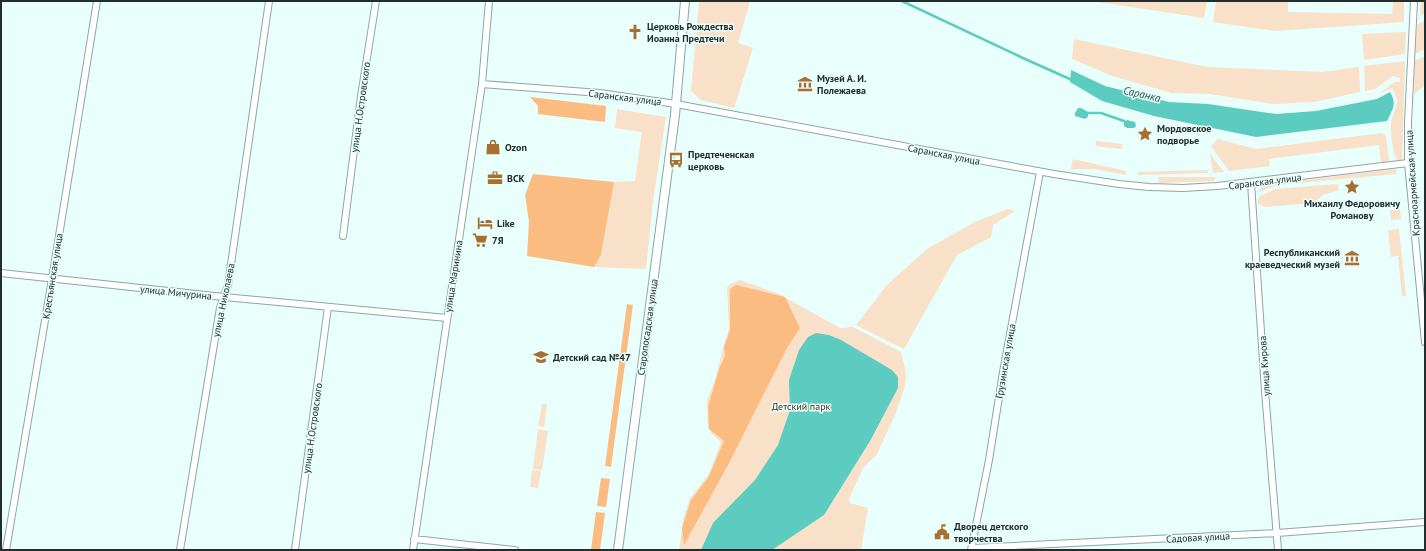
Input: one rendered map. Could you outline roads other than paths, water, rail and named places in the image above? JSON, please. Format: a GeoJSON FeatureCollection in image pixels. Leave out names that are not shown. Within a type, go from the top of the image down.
{"type":"FeatureCollection","features":[{"type":"Feature","properties":{"kind":"main road","name":"Старопосадская улица"},"geometry":{"type":"LineString","coordinates":[[618,550],[676,104],[685,1]]}},
{"type":"Feature","properties":{"kind":"street","name":"Крестьянская улица"},"geometry":{"type":"LineString","coordinates":[[6,550],[97,1]]}},
{"type":"Feature","properties":{"kind":"street","name":"улица Николаева"},"geometry":{"type":"LineString","coordinates":[[180,550],[220,308],[228,285],[269,1]]}},
{"type":"Feature","properties":{"kind":"street","name":"улица Н.Островского"},"geometry":{"type":"LineString","coordinates":[[344,236],[361,96],[376,1]]}},
{"type":"Feature","properties":{"kind":"street","name":"улица Маринина"},"geometry":{"type":"LineString","coordinates":[[413,550],[482,84],[489,1]]}},
{"type":"Feature","properties":{"kind":"street","name":"Красноармейская улица"},"geometry":{"type":"LineString","coordinates":[[1414,1],[1408,122],[1408,163],[1425,342]]}},
{"type":"Feature","properties":{"kind":"street","name":"Саранская улица"},"geometry":{"type":"LineString","coordinates":[[482,84],[600,93],[676,104],[1040,172],[1149,187],[1183,188],[1251,183],[1408,163]]}},
{"type":"Feature","properties":{"kind":"street","name":"Грузинская улица"},"geometry":{"type":"LineString","coordinates":[[971,549],[990,460],[1003,372],[1040,172]]}},
{"type":"Feature","properties":{"kind":"street","name":"улица Кирова"},"geometry":{"type":"LineString","coordinates":[[1251,183],[1265,391],[1278,550]]}},
{"type":"Feature","properties":{"kind":"street","name":"улица Мичурина"},"geometry":{"type":"LineString","coordinates":[[1,273],[224,297],[447,318]]}},
{"type":"Feature","properties":{"kind":"street","name":"улица Н.Островского"},"geometry":{"type":"LineString","coordinates":[[295,550],[328,307]]}},
{"type":"Feature","properties":{"kind":"street","name":"Садовая улица"},"geometry":{"type":"LineString","coordinates":[[971,549],[1277,533],[1425,522]]}},
{"type":"Feature","properties":{"kind":"street"},"geometry":{"type":"LineString","coordinates":[[414,539],[515,550]]}},
{"type":"Feature","properties":{"kind":"water"},"geometry":{"type":"Polygon","coordinates":[[[1071,70],[1105,86],[1169,102],[1208,104],[1276,114],[1316,111],[1377,99],[1390,92],[1394,103],[1387,121],[1256,137],[1154,116],[1102,101],[1070,82],[1071,70]]]}},
{"type":"Feature","properties":{"kind":"water"},"geometry":{"type":"Polygon","coordinates":[[[1078,108],[1088,112],[1088,117],[1085,119],[1075,116],[1078,108]]]}},
{"type":"Feature","properties":{"kind":"water"},"geometry":{"type":"Polygon","coordinates":[[[1127,120],[1135,122],[1136,126],[1134,128],[1127,128],[1124,126],[1124,122],[1127,120]]]}},
{"type":"Feature","properties":{"kind":"water"},"geometry":{"type":"Polygon","coordinates":[[[816,333],[829,335],[841,340],[892,370],[898,377],[898,388],[870,441],[824,515],[772,550],[701,550],[713,523],[755,480],[778,445],[790,410],[789,380],[799,350],[808,337],[816,333]]]}},
{"type":"Feature","properties":{"kind":"waterway","name":"Саранка"},"geometry":{"type":"LineString","coordinates":[[902,1],[1072,80]]}},
{"type":"Feature","properties":{"kind":"waterway"},"geometry":{"type":"LineString","coordinates":[[1088,113],[1101,113],[1124,121]]}},
{"type":"Feature","properties":{"kind":"place","name":"Церковь Рождества Иоанна Предтечи"},"geometry":{"type":"Point","coordinates":[635,32]}},
{"type":"Feature","properties":{"kind":"place","name":"Музей А. И. Полежаева"},"geometry":{"type":"Point","coordinates":[805,84]}},
{"type":"Feature","properties":{"kind":"place","name":"Мордовское подворье"},"geometry":{"type":"Point","coordinates":[1145,134]}},
{"type":"Feature","properties":{"kind":"place","name":"Ozon"},"geometry":{"type":"Point","coordinates":[493,147]}},
{"type":"Feature","properties":{"kind":"place","name":"Предтеченская церковь"},"geometry":{"type":"Point","coordinates":[676,160]}},
{"type":"Feature","properties":{"kind":"place","name":"ВСК"},"geometry":{"type":"Point","coordinates":[495,178]}},
{"type":"Feature","properties":{"kind":"place","name":"Михаилу Федоровичу Романову"},"geometry":{"type":"Point","coordinates":[1352,187]}},
{"type":"Feature","properties":{"kind":"place","name":"Like"},"geometry":{"type":"Point","coordinates":[485,223]}},
{"type":"Feature","properties":{"kind":"place","name":"7Я"},"geometry":{"type":"Point","coordinates":[480,240]}},
{"type":"Feature","properties":{"kind":"place","name":"Республиканский краеведческий музей"},"geometry":{"type":"Point","coordinates":[1352,258]}},
{"type":"Feature","properties":{"kind":"place","name":"Детский сад №47"},"geometry":{"type":"Point","coordinates":[541,357]}},
{"type":"Feature","properties":{"kind":"place","name":"Дворец детского творчества"},"geometry":{"type":"Point","coordinates":[942,532]}},
{"type":"Feature","properties":{"kind":"park label","name":"Детский парк"},"geometry":{"type":"Point","coordinates":[801,406]}}]}
